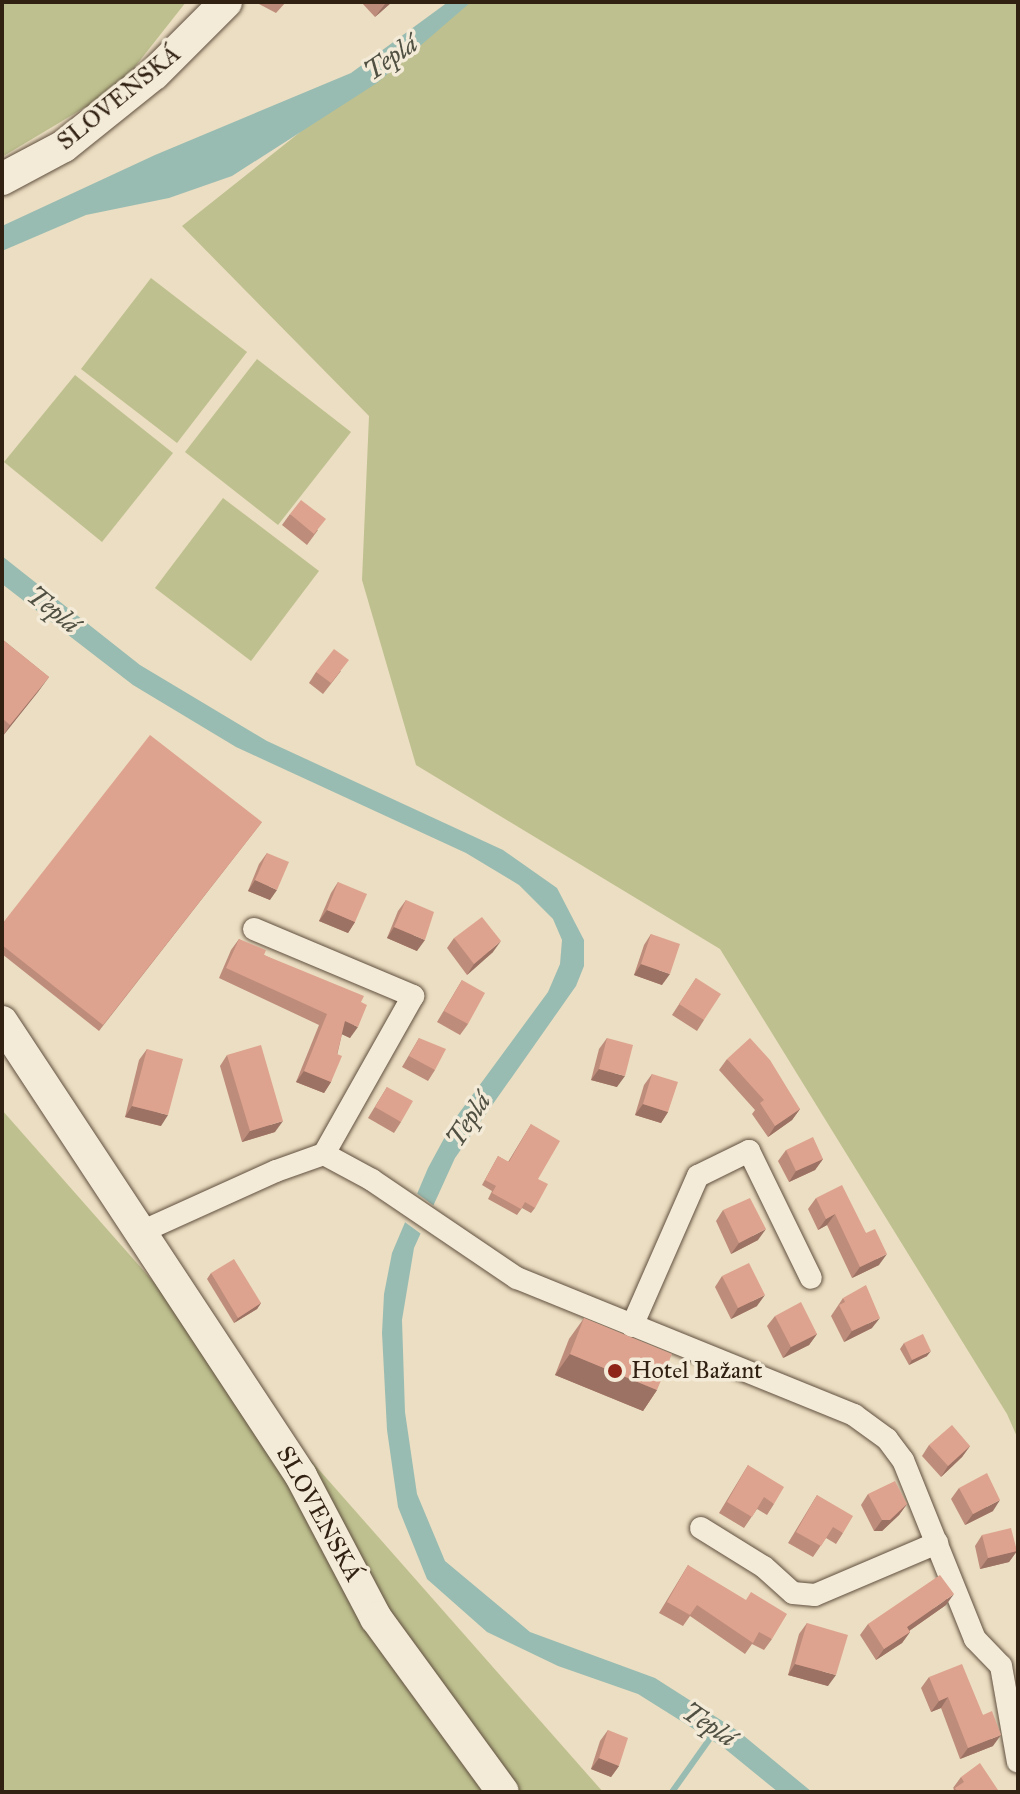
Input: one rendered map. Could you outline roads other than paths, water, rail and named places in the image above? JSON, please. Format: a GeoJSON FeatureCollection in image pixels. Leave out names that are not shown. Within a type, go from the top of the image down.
{"type":"FeatureCollection","features":[{"type":"Feature","properties":{"kind":"street","name":"SLOVENSKÁ"},"geometry":{"type":"LineString","coordinates":[[2,179],[64,146],[154,74],[226,2]]}},
{"type":"Feature","properties":{"kind":"street"},"geometry":{"type":"LineString","coordinates":[[141,1232],[276,1171],[324,1154],[413,996],[254,929]]}},
{"type":"Feature","properties":{"kind":"street","name":"SLOVENSKÁ"},"geometry":{"type":"LineString","coordinates":[[2,1022],[301,1476],[376,1618],[503,1792]]}},
{"type":"Feature","properties":{"kind":"street"},"geometry":{"type":"LineString","coordinates":[[632,1326],[698,1176],[749,1151],[811,1278]]}},
{"type":"Feature","properties":{"kind":"street"},"geometry":{"type":"LineString","coordinates":[[324,1154],[372,1180],[444,1232],[517,1278],[854,1415],[887,1439],[903,1460],[975,1639],[1001,1666],[1018,1762]]}},
{"type":"Feature","properties":{"kind":"street"},"geometry":{"type":"LineString","coordinates":[[701,1528],[764,1567],[793,1593],[815,1595],[937,1543]]}},
{"type":"Feature","properties":{"kind":"water","name":"Teplá"},"geometry":{"type":"Polygon","coordinates":[[[448,2],[471,2],[377,83],[232,176],[169,198],[86,215],[2,251],[2,226],[155,155],[351,73],[448,2]]]}},
{"type":"Feature","properties":{"kind":"water","name":"Teplá"},"geometry":{"type":"Polygon","coordinates":[[[2,556],[140,665],[267,741],[503,850],[557,888],[584,940],[584,966],[576,986],[455,1158],[414,1248],[402,1320],[405,1412],[417,1494],[445,1561],[530,1632],[655,1678],[738,1731],[812,1792],[778,1792],[724,1748],[638,1694],[558,1666],[487,1632],[427,1579],[398,1507],[387,1430],[382,1333],[384,1294],[392,1253],[428,1168],[454,1120],[548,992],[560,964],[562,940],[553,919],[519,885],[466,853],[236,747],[133,685],[2,584],[2,556]]]}},
{"type":"Feature","properties":{"kind":"waterway","name":"Teplá"},"geometry":{"type":"LineString","coordinates":[[672,1792],[714,1733]]}},
{"type":"Feature","properties":{"kind":"place","name":"Hotel Bažant"},"geometry":{"type":"Point","coordinates":[615,1371]}}]}
